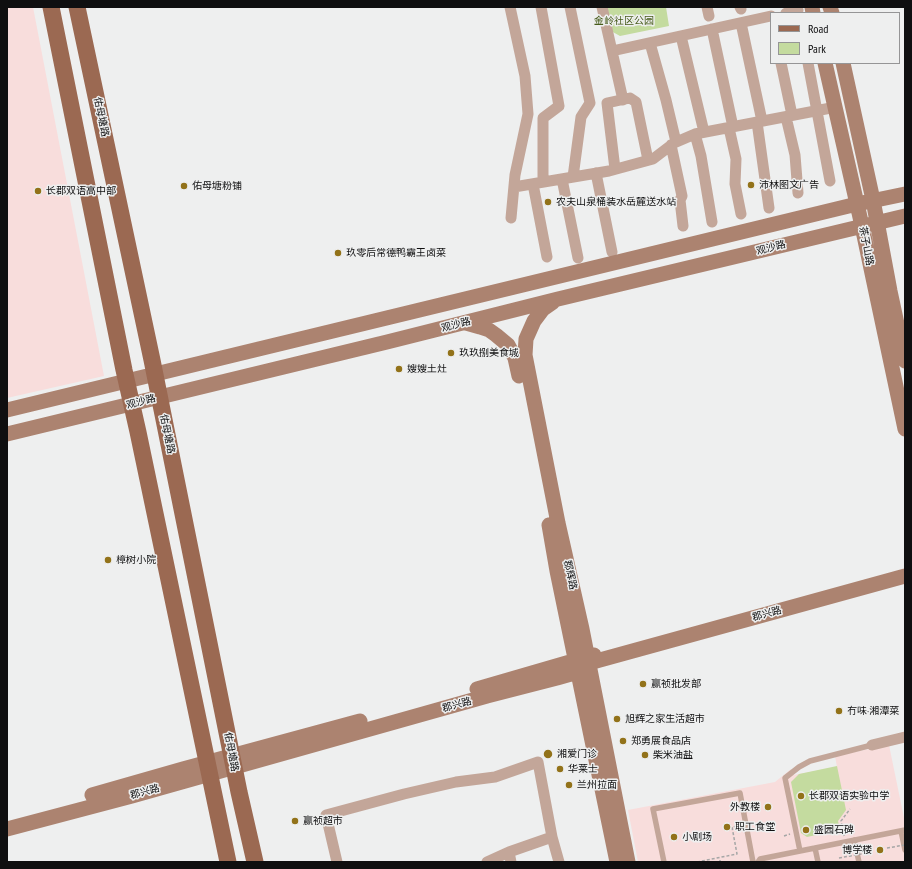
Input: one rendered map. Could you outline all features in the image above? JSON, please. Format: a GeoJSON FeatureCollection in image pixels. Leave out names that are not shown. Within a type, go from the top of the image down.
{"type":"FeatureCollection","features":[{"type":"Feature","properties":{"kind":"main road"},"geometry":{"type":"LineString","coordinates":[[51,7],[127,381],[228,862]]}},
{"type":"Feature","properties":{"kind":"main road","name":"佑母塘路"},"geometry":{"type":"LineString","coordinates":[[77,7],[160,397],[233,761],[255,862]]}},
{"type":"Feature","properties":{"kind":"main road","name":"茶子山路"},"geometry":{"type":"LineString","coordinates":[[825,64],[836,107],[905,429]]}},
{"type":"Feature","properties":{"kind":"main road","name":"茶子山路"},"geometry":{"type":"LineString","coordinates":[[842,64],[878,222],[890,291],[905,361]]}},
{"type":"Feature","properties":{"kind":"main road"},"geometry":{"type":"LineString","coordinates":[[7,410],[873,200],[905,194]]}},
{"type":"Feature","properties":{"kind":"main road","name":"观沙路"},"geometry":{"type":"LineString","coordinates":[[7,434],[558,299],[905,216]]}},
{"type":"Feature","properties":{"kind":"main road","name":"郡辉路"},"geometry":{"type":"LineString","coordinates":[[558,299],[543,309],[534,321],[526,339],[525,355],[558,523],[571,575],[583,663],[617,862]]}},
{"type":"Feature","properties":{"kind":"main road","name":"郡辉路"},"geometry":{"type":"LineString","coordinates":[[463,323],[480,327],[496,335],[508,345],[515,358],[628,862]]}},
{"type":"Feature","properties":{"kind":"main road","name":"郡兴路"},"geometry":{"type":"LineString","coordinates":[[7,829],[233,761],[480,698],[583,663],[905,566]]}},
{"type":"Feature","properties":{"kind":"main road","name":"郡兴路"},"geometry":{"type":"LineString","coordinates":[[583,663],[905,576]]}},
{"type":"Feature","properties":{"kind":"main road","name":"郡兴路"},"geometry":{"type":"LineString","coordinates":[[7,819],[208,768]]}},
{"type":"Feature","properties":{"kind":"street"},"geometry":{"type":"LineString","coordinates":[[510,7],[525,76],[528,114],[514,187],[511,218]]}},
{"type":"Feature","properties":{"kind":"street"},"geometry":{"type":"LineString","coordinates":[[541,7],[559,106],[543,118],[538,183],[547,257]]}},
{"type":"Feature","properties":{"kind":"street"},"geometry":{"type":"LineString","coordinates":[[570,7],[590,103],[581,118],[568,178],[578,258]]}},
{"type":"Feature","properties":{"kind":"street"},"geometry":{"type":"LineString","coordinates":[[602,7],[623,100]]}},
{"type":"Feature","properties":{"kind":"street"},"geometry":{"type":"LineString","coordinates":[[790,12],[802,9]]}},
{"type":"Feature","properties":{"kind":"street"},"geometry":{"type":"LineString","coordinates":[[612,51],[770,16]]}},
{"type":"Feature","properties":{"kind":"street"},"geometry":{"type":"LineString","coordinates":[[741,23],[760,122],[769,208]]}},
{"type":"Feature","properties":{"kind":"street"},"geometry":{"type":"LineString","coordinates":[[712,29],[731,127],[736,159],[735,184],[741,214]]}},
{"type":"Feature","properties":{"kind":"street"},"geometry":{"type":"LineString","coordinates":[[681,36],[699,133],[701,156],[712,222]]}},
{"type":"Feature","properties":{"kind":"street"},"geometry":{"type":"LineString","coordinates":[[650,43],[666,100],[682,196],[680,200],[683,226]]}},
{"type":"Feature","properties":{"kind":"street"},"geometry":{"type":"LineString","coordinates":[[781,64],[795,155],[798,193]]}},
{"type":"Feature","properties":{"kind":"street"},"geometry":{"type":"LineString","coordinates":[[808,64],[830,181]]}},
{"type":"Feature","properties":{"kind":"street"},"geometry":{"type":"LineString","coordinates":[[615,169],[607,103],[630,98],[636,102],[648,160]]}},
{"type":"Feature","properties":{"kind":"street"},"geometry":{"type":"LineString","coordinates":[[514,187],[596,173],[653,159],[673,144],[699,133],[836,107]]}},
{"type":"Feature","properties":{"kind":"street"},"geometry":{"type":"LineString","coordinates":[[596,173],[612,252]]}},
{"type":"Feature","properties":{"kind":"street"},"geometry":{"type":"LineString","coordinates":[[872,745],[905,737]]}},
{"type":"Feature","properties":{"kind":"street"},"geometry":{"type":"LineString","coordinates":[[337,862],[326,815],[404,794],[456,782],[495,776],[538,762],[552,836],[559,862]]}},
{"type":"Feature","properties":{"kind":"street"},"geometry":{"type":"LineString","coordinates":[[487,862],[510,857],[552,836]]}},
{"type":"Feature","properties":{"kind":"lane"},"geometry":{"type":"LineString","coordinates":[[800,851],[785,778],[799,766],[810,761],[872,745]]}},
{"type":"Feature","properties":{"kind":"lane"},"geometry":{"type":"LineString","coordinates":[[664,862],[653,809],[740,793],[753,862]]}},
{"type":"Feature","properties":{"kind":"lane"},"geometry":{"type":"LineString","coordinates":[[758,862],[760,859],[903,830],[905,850]]}},
{"type":"Feature","properties":{"kind":"lane"},"geometry":{"type":"LineString","coordinates":[[854,840],[858,862]]}},
{"type":"Feature","properties":{"kind":"lane"},"geometry":{"type":"LineString","coordinates":[[815,848],[818,862]]}},
{"type":"Feature","properties":{"kind":"path"},"geometry":{"type":"LineString","coordinates":[[845,842],[841,822],[850,809]]}},
{"type":"Feature","properties":{"kind":"path"},"geometry":{"type":"LineString","coordinates":[[697,862],[737,854],[732,827],[736,826]]}},
{"type":"Feature","properties":{"kind":"path"},"geometry":{"type":"LineString","coordinates":[[887,848],[905,845]]}},
{"type":"Feature","properties":{"kind":"path"},"geometry":{"type":"LineString","coordinates":[[839,858],[872,852]]}},
{"type":"Feature","properties":{"kind":"shaded area","name":"长郡双语高中部"},"geometry":{"type":"Polygon","coordinates":[[[7,7],[33,7],[104,376],[7,398],[7,7]]]}},
{"type":"Feature","properties":{"kind":"shaded area","name":"长郡双语实验中学"},"geometry":{"type":"Polygon","coordinates":[[[889,745],[905,818],[905,862],[638,862],[628,810],[775,782],[791,769],[793,775],[837,767],[835,756],[889,745]]]}},
{"type":"Feature","properties":{"kind":"green space","name":"金岭社区公园"},"geometry":{"type":"Polygon","coordinates":[[[606,7],[666,7],[669,26],[620,36],[611,31],[606,7]]]}},
{"type":"Feature","properties":{"kind":"green space"},"geometry":{"type":"Polygon","coordinates":[[[837,766],[846,810],[838,821],[840,830],[807,837],[801,833],[791,782],[799,774],[837,766]]]}},
{"type":"Feature","properties":{"kind":"place","name":"沛林图文广告"},"geometry":{"type":"Point","coordinates":[751,185]}},
{"type":"Feature","properties":{"kind":"place","name":"佑母塘粉铺"},"geometry":{"type":"Point","coordinates":[184,186]}},
{"type":"Feature","properties":{"kind":"place","name":"长郡双语高中部"},"geometry":{"type":"Point","coordinates":[38,191]}},
{"type":"Feature","properties":{"kind":"place","name":"农夫山泉桶装水岳麓送水站"},"geometry":{"type":"Point","coordinates":[548,202]}},
{"type":"Feature","properties":{"kind":"place","name":"玖零后常德鸭霸王卤菜"},"geometry":{"type":"Point","coordinates":[338,253]}},
{"type":"Feature","properties":{"kind":"place","name":"玖玖捌美食城"},"geometry":{"type":"Point","coordinates":[451,353]}},
{"type":"Feature","properties":{"kind":"place","name":"嫂嫂土灶"},"geometry":{"type":"Point","coordinates":[399,369]}},
{"type":"Feature","properties":{"kind":"place","name":"樟树小院"},"geometry":{"type":"Point","coordinates":[108,560]}},
{"type":"Feature","properties":{"kind":"place","name":"赢祯批发部"},"geometry":{"type":"Point","coordinates":[643,684]}},
{"type":"Feature","properties":{"kind":"place","name":"冇味·湘潭菜"},"geometry":{"type":"Point","coordinates":[839,711]}},
{"type":"Feature","properties":{"kind":"place","name":"旭辉之家生活超市"},"geometry":{"type":"Point","coordinates":[617,719]}},
{"type":"Feature","properties":{"kind":"place","name":"郑勇展食品店"},"geometry":{"type":"Point","coordinates":[623,741]}},
{"type":"Feature","properties":{"kind":"place","name":"湘爱门诊"},"geometry":{"type":"Point","coordinates":[548,754]}},
{"type":"Feature","properties":{"kind":"place","name":"柴米油盐"},"geometry":{"type":"Point","coordinates":[645,755]}},
{"type":"Feature","properties":{"kind":"place","name":"华莱士"},"geometry":{"type":"Point","coordinates":[560,769]}},
{"type":"Feature","properties":{"kind":"place","name":"兰州拉面"},"geometry":{"type":"Point","coordinates":[569,785]}},
{"type":"Feature","properties":{"kind":"place","name":"长郡双语实验中学"},"geometry":{"type":"Point","coordinates":[801,796]}},
{"type":"Feature","properties":{"kind":"place","name":"外教楼"},"geometry":{"type":"Point","coordinates":[768,807]}},
{"type":"Feature","properties":{"kind":"place","name":"赢祯超市"},"geometry":{"type":"Point","coordinates":[295,821]}},
{"type":"Feature","properties":{"kind":"place","name":"职工食堂"},"geometry":{"type":"Point","coordinates":[727,827]}},
{"type":"Feature","properties":{"kind":"place","name":"盛园石碑"},"geometry":{"type":"Point","coordinates":[806,830]}},
{"type":"Feature","properties":{"kind":"place","name":"小剧场"},"geometry":{"type":"Point","coordinates":[674,837]}},
{"type":"Feature","properties":{"kind":"place","name":"博学楼"},"geometry":{"type":"Point","coordinates":[880,850]}}]}
